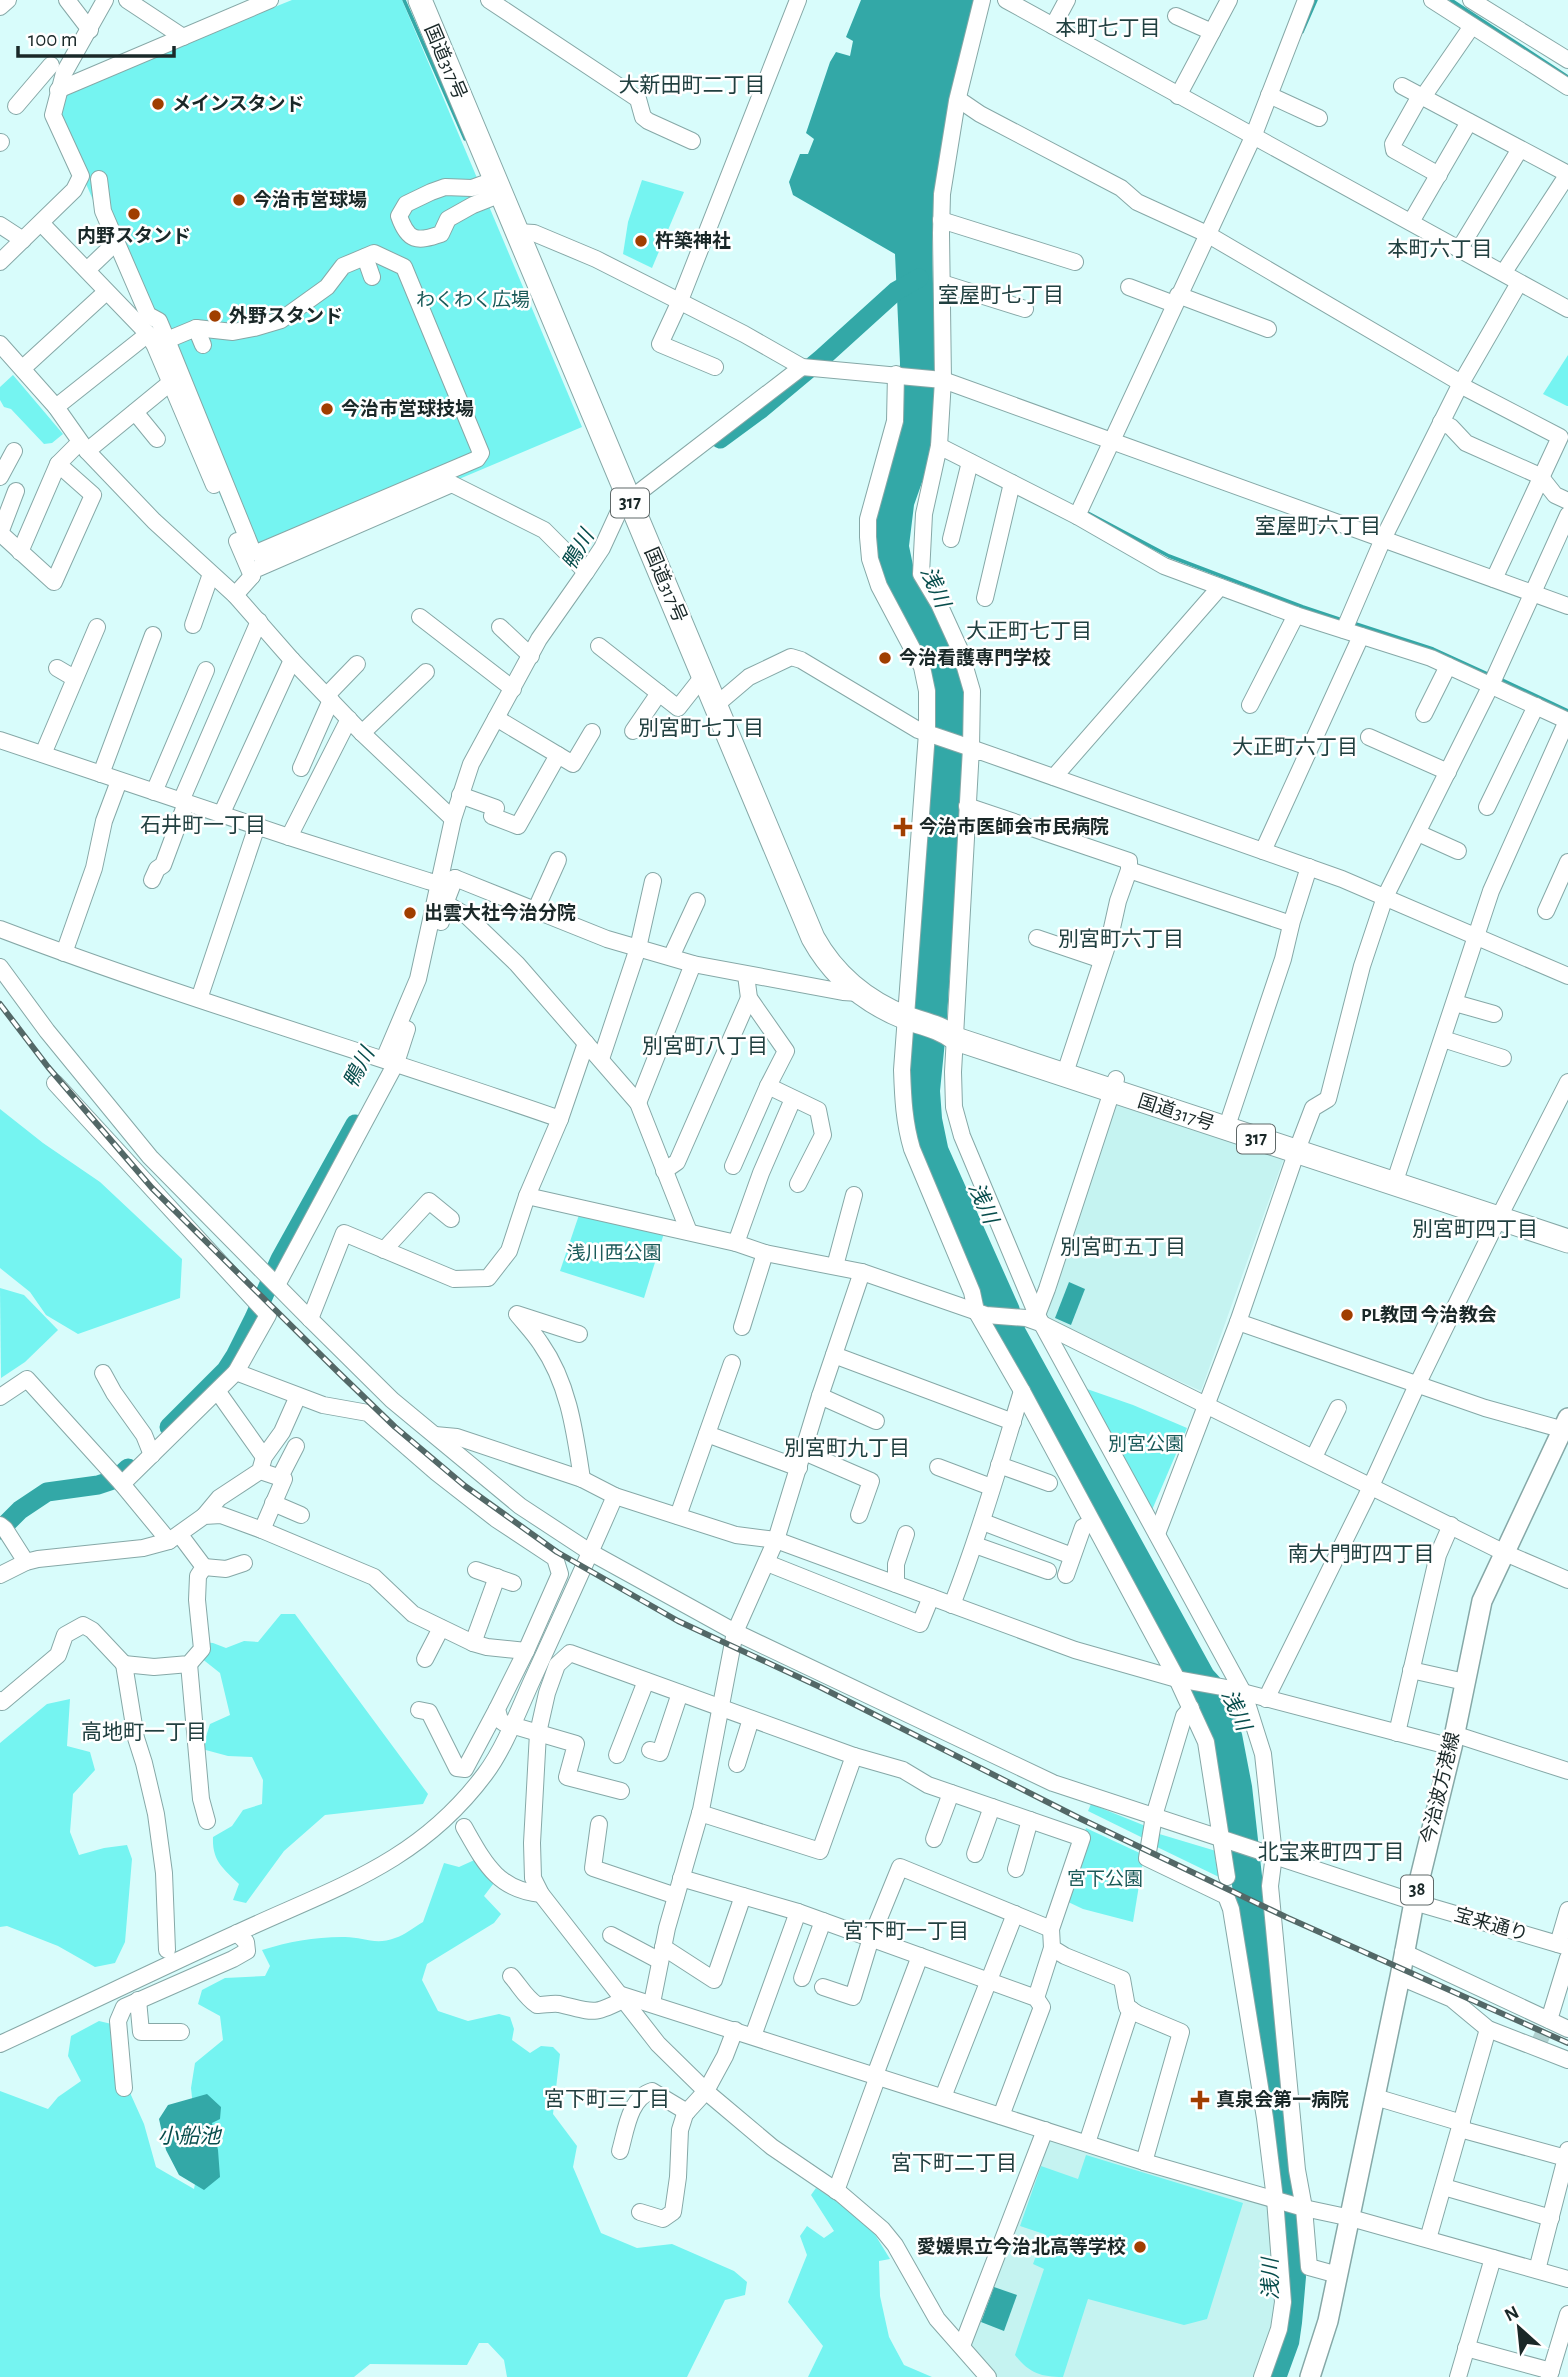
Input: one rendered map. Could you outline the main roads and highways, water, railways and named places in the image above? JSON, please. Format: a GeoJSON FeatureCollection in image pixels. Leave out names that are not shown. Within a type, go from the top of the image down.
{"type":"FeatureCollection","features":[{"type":"Feature","properties":{"kind":"highway","name":"国道317号"},"geometry":{"type":"LineString","coordinates":[[419,0],[813,938],[824,958],[859,993],[908,1018],[1501,1213],[1568,1241]]}},
{"type":"Feature","properties":{"kind":"highway","name":"国道317号"},"geometry":{"type":"LineString","coordinates":[[1501,1213],[1568,1228]]}},
{"type":"Feature","properties":{"kind":"main road","name":"今治波方港線"},"geometry":{"type":"LineString","coordinates":[[1310,2377],[1328,2321],[1351,2218],[1414,1902],[1453,1741],[1482,1601],[1566,1426]]}},
{"type":"Feature","properties":{"kind":"water"},"geometry":{"type":"Polygon","coordinates":[[[861,0],[978,0],[940,158],[932,241],[935,368],[939,389],[934,435],[926,471],[914,505],[909,546],[914,570],[936,610],[964,681],[968,712],[940,1091],[942,1118],[948,1147],[1019,1306],[1025,1328],[1213,1670],[1223,1681],[1242,1734],[1252,1786],[1306,2277],[1299,2344],[1287,2377],[1265,2377],[1282,2326],[1218,1775],[991,1322],[915,1143],[906,1074],[930,685],[883,587],[873,543],[874,510],[898,425],[900,363],[895,254],[793,195],[789,182],[800,154],[808,154],[814,139],[806,133],[830,62],[836,52],[850,56],[853,41],[846,37],[861,0]]]}},
{"type":"Feature","properties":{"kind":"water"},"geometry":{"type":"Polygon","coordinates":[[[1069,1282],[1085,1289],[1071,1325],[1055,1318],[1069,1282]]]}},
{"type":"Feature","properties":{"kind":"water","name":"小船池"},"geometry":{"type":"Polygon","coordinates":[[[207,2094],[221,2107],[220,2119],[212,2123],[220,2177],[204,2190],[179,2175],[166,2150],[159,2119],[168,2105],[207,2094]]]}},
{"type":"Feature","properties":{"kind":"water"},"geometry":{"type":"Polygon","coordinates":[[[994,2287],[1017,2295],[1004,2331],[981,2322],[994,2287]]]}},
{"type":"Feature","properties":{"kind":"waterway"},"geometry":{"type":"LineString","coordinates":[[404,0],[465,139]]}},
{"type":"Feature","properties":{"kind":"waterway"},"geometry":{"type":"LineString","coordinates":[[1302,32],[1316,0]]}},
{"type":"Feature","properties":{"kind":"waterway"},"geometry":{"type":"LineString","coordinates":[[1451,0],[1568,77]]}},
{"type":"Feature","properties":{"kind":"waterway","name":"鴨川"},"geometry":{"type":"LineString","coordinates":[[720,439],[822,358],[896,291],[919,278]]}},
{"type":"Feature","properties":{"kind":"waterway"},"geometry":{"type":"LineString","coordinates":[[1086,512],[1169,556],[1342,620]]}},
{"type":"Feature","properties":{"kind":"waterway"},"geometry":{"type":"LineString","coordinates":[[1353,623],[1433,649],[1490,675]]}},
{"type":"Feature","properties":{"kind":"waterway"},"geometry":{"type":"LineString","coordinates":[[1500,679],[1568,711]]}},
{"type":"Feature","properties":{"kind":"waterway","name":"鴨川"},"geometry":{"type":"LineString","coordinates":[[169,1427],[226,1370],[235,1356],[280,1259],[355,1124]]}},
{"type":"Feature","properties":{"kind":"waterway","name":"鴨川"},"geometry":{"type":"LineString","coordinates":[[0,1530],[20,1510],[47,1492],[98,1485],[116,1479],[128,1468]]}},
{"type":"Feature","properties":{"kind":"tunnel"},"geometry":{"type":"LineString","coordinates":[[1537,2047],[1549,2020]]}},
{"type":"Feature","properties":{"kind":"railway"},"geometry":{"type":"LineString","coordinates":[[0,1004],[48,1067],[152,1188],[338,1372],[395,1427],[465,1486],[557,1552],[678,1621],[820,1687],[1079,1818],[1288,1918],[1568,2043]]}},
{"type":"Feature","properties":{"kind":"place","name":"メインスタンド"},"geometry":{"type":"Point","coordinates":[158,104]}},
{"type":"Feature","properties":{"kind":"place","name":"今治市営球場"},"geometry":{"type":"Point","coordinates":[239,200]}},
{"type":"Feature","properties":{"kind":"place","name":"内野スタンド"},"geometry":{"type":"Point","coordinates":[134,214]}},
{"type":"Feature","properties":{"kind":"place","name":"杵築神社"},"geometry":{"type":"Point","coordinates":[641,241]}},
{"type":"Feature","properties":{"kind":"place","name":"外野スタンド"},"geometry":{"type":"Point","coordinates":[215,316]}},
{"type":"Feature","properties":{"kind":"place","name":"今治市営球技場"},"geometry":{"type":"Point","coordinates":[327,409]}},
{"type":"Feature","properties":{"kind":"place","name":"今治看護専門学校"},"geometry":{"type":"Point","coordinates":[885,658]}},
{"type":"Feature","properties":{"kind":"place","name":"今治市医師会市民病院"},"geometry":{"type":"Point","coordinates":[903,827]}},
{"type":"Feature","properties":{"kind":"place","name":"出雲大社今治分院"},"geometry":{"type":"Point","coordinates":[410,913]}},
{"type":"Feature","properties":{"kind":"place","name":"PL教団 今治教会"},"geometry":{"type":"Point","coordinates":[1347,1315]}},
{"type":"Feature","properties":{"kind":"place","name":"真泉会第一病院"},"geometry":{"type":"Point","coordinates":[1200,2100]}},
{"type":"Feature","properties":{"kind":"place","name":"愛媛県立今治北高等学校"},"geometry":{"type":"Point","coordinates":[1140,2247]}},
{"type":"Feature","properties":{"kind":"district","name":"本町七丁目"},"geometry":{"type":"Point","coordinates":[1108,28]}},
{"type":"Feature","properties":{"kind":"district","name":"大新田町二丁目"},"geometry":{"type":"Point","coordinates":[692,85]}},
{"type":"Feature","properties":{"kind":"district","name":"本町六丁目"},"geometry":{"type":"Point","coordinates":[1440,249]}},
{"type":"Feature","properties":{"kind":"district","name":"室屋町七丁目"},"geometry":{"type":"Point","coordinates":[1001,295]}},
{"type":"Feature","properties":{"kind":"district","name":"室屋町六丁目"},"geometry":{"type":"Point","coordinates":[1318,526]}},
{"type":"Feature","properties":{"kind":"district","name":"大正町七丁目"},"geometry":{"type":"Point","coordinates":[1029,631]}},
{"type":"Feature","properties":{"kind":"district","name":"別宮町七丁目"},"geometry":{"type":"Point","coordinates":[701,728]}},
{"type":"Feature","properties":{"kind":"district","name":"大正町六丁目"},"geometry":{"type":"Point","coordinates":[1295,747]}},
{"type":"Feature","properties":{"kind":"district","name":"石井町一丁目"},"geometry":{"type":"Point","coordinates":[203,825]}},
{"type":"Feature","properties":{"kind":"district","name":"別宮町六丁目"},"geometry":{"type":"Point","coordinates":[1121,939]}},
{"type":"Feature","properties":{"kind":"district","name":"別宮町八丁目"},"geometry":{"type":"Point","coordinates":[705,1046]}},
{"type":"Feature","properties":{"kind":"district","name":"別宮町四丁目"},"geometry":{"type":"Point","coordinates":[1475,1229]}},
{"type":"Feature","properties":{"kind":"district","name":"別宮町五丁目"},"geometry":{"type":"Point","coordinates":[1123,1247]}},
{"type":"Feature","properties":{"kind":"district","name":"別宮町九丁目"},"geometry":{"type":"Point","coordinates":[847,1448]}},
{"type":"Feature","properties":{"kind":"district","name":"南大門町四丁目"},"geometry":{"type":"Point","coordinates":[1361,1554]}},
{"type":"Feature","properties":{"kind":"district","name":"高地町一丁目"},"geometry":{"type":"Point","coordinates":[144,1732]}},
{"type":"Feature","properties":{"kind":"district","name":"北宝来町四丁目"},"geometry":{"type":"Point","coordinates":[1331,1852]}},
{"type":"Feature","properties":{"kind":"district","name":"宮下町一丁目"},"geometry":{"type":"Point","coordinates":[906,1931]}},
{"type":"Feature","properties":{"kind":"district","name":"宮下町三丁目"},"geometry":{"type":"Point","coordinates":[607,2099]}},
{"type":"Feature","properties":{"kind":"district","name":"宮下町二丁目"},"geometry":{"type":"Point","coordinates":[954,2163]}},
{"type":"Feature","properties":{"kind":"park label","name":"わくわく広場"},"geometry":{"type":"Point","coordinates":[473,300]}},
{"type":"Feature","properties":{"kind":"park label","name":"浅川西公園"},"geometry":{"type":"Point","coordinates":[614,1253]}},
{"type":"Feature","properties":{"kind":"park label","name":"別宮公園"},"geometry":{"type":"Point","coordinates":[1146,1444]}},
{"type":"Feature","properties":{"kind":"park label","name":"宮下公園"},"geometry":{"type":"Point","coordinates":[1105,1879]}},
{"type":"Feature","properties":{"kind":"water label","name":"浅川"},"geometry":{"type":"Point","coordinates":[935,587]}},
{"type":"Feature","properties":{"kind":"water label","name":"浅川"},"geometry":{"type":"Point","coordinates":[983,1203]}},
{"type":"Feature","properties":{"kind":"water label","name":"浅川"},"geometry":{"type":"Point","coordinates":[1236,1710]}},
{"type":"Feature","properties":{"kind":"water label","name":"浅川"},"geometry":{"type":"Point","coordinates":[1271,2279]}}]}
